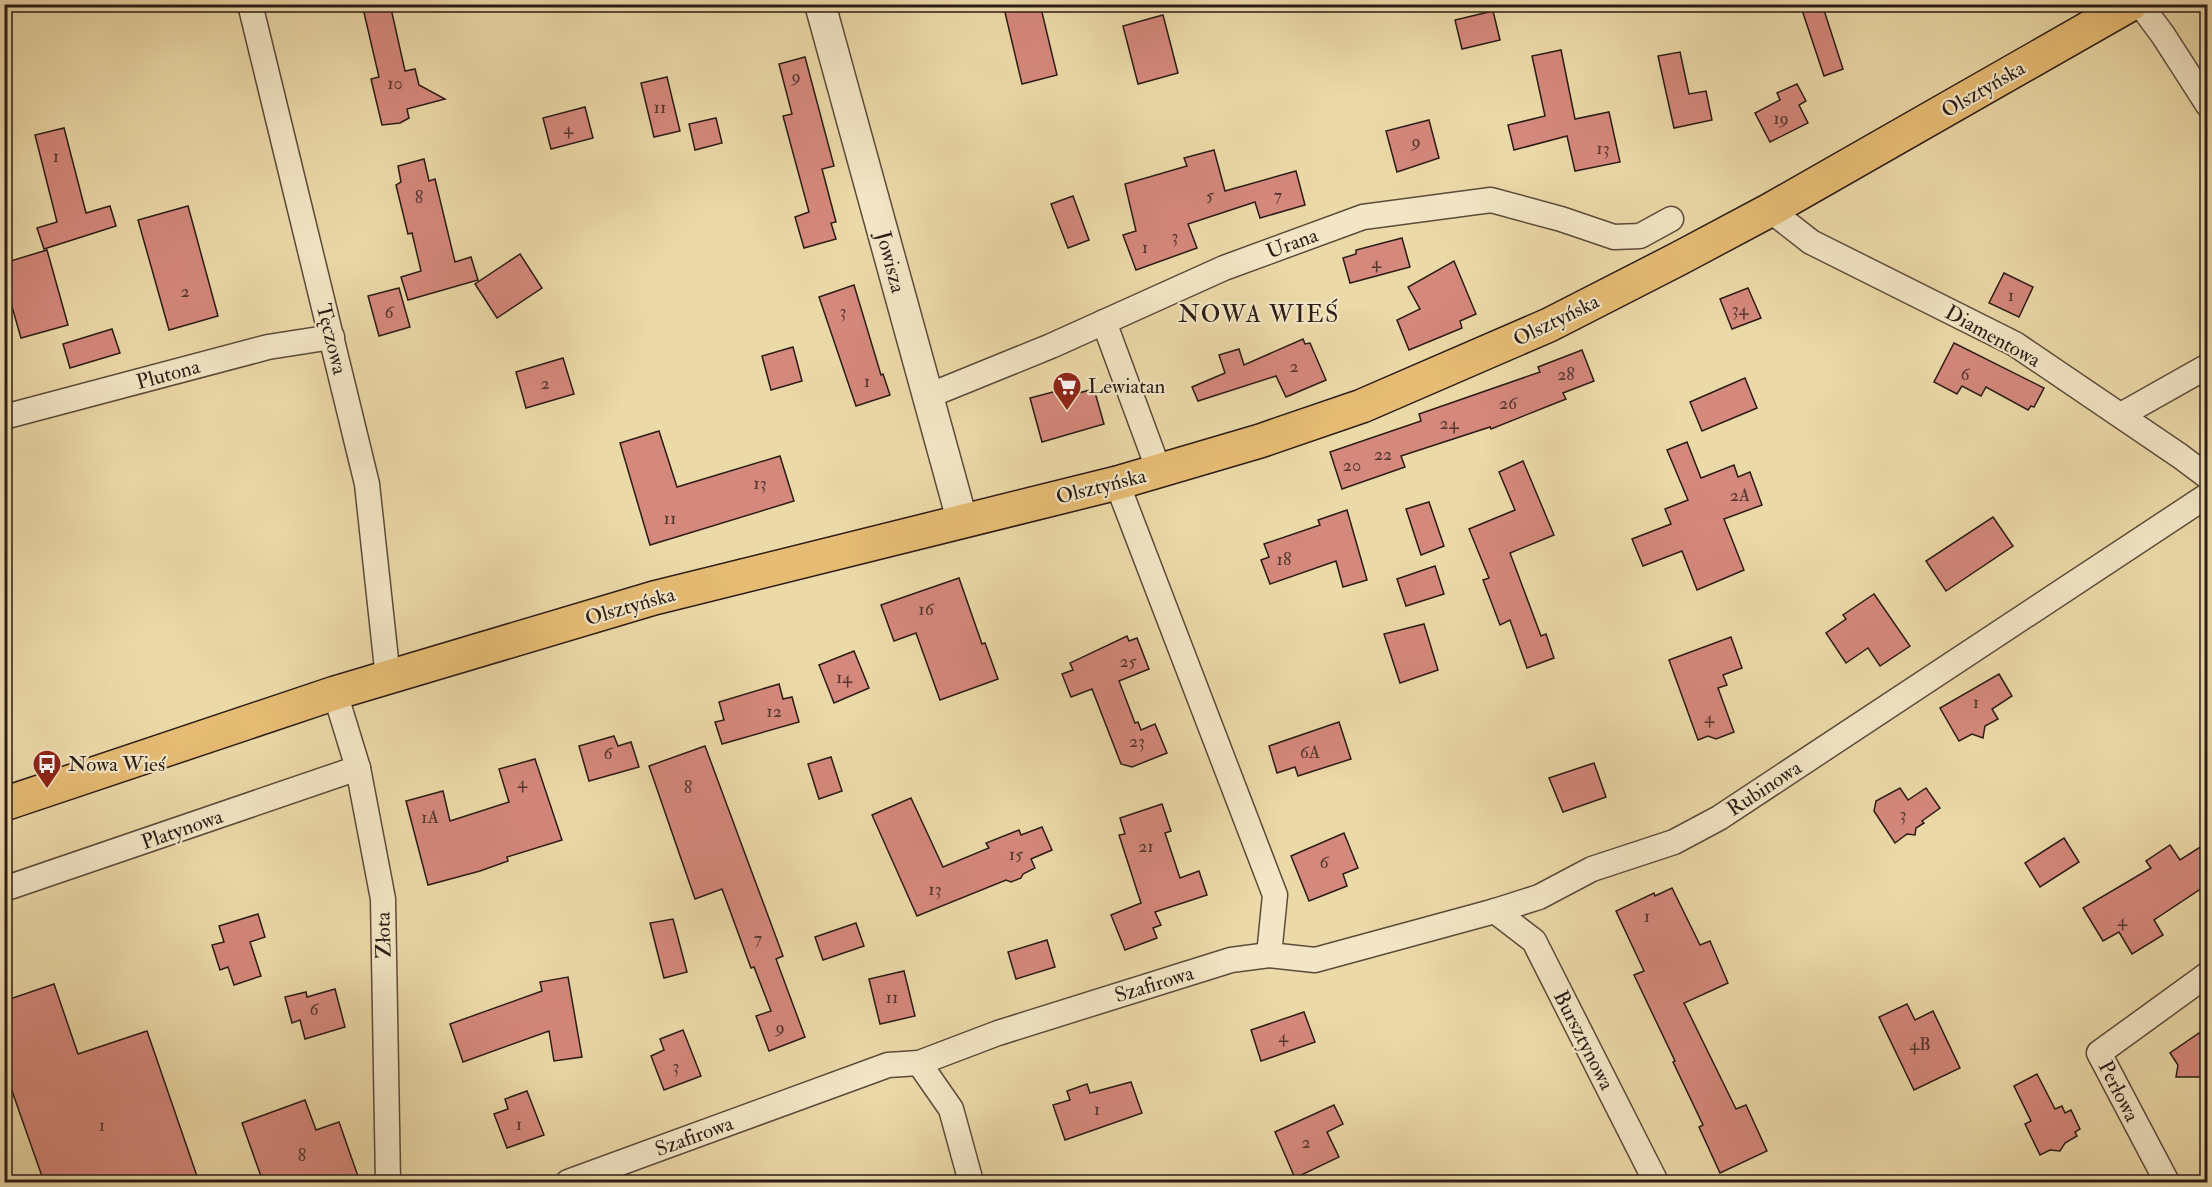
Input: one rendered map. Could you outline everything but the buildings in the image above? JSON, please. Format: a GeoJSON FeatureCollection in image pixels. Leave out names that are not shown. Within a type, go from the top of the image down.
{"type":"FeatureCollection","features":[{"type":"Feature","properties":{"kind":"main road","name":"Olsztyńska"},"geometry":{"type":"LineString","coordinates":[[4,804],[335,693],[654,598],[1117,483],[1260,441],[1394,394],[1549,325],[1770,210],[2131,4]]}},
{"type":"Feature","properties":{"kind":"street","name":"Tęczowa"},"geometry":{"type":"LineString","coordinates":[[250,4],[367,484],[388,678]]}},
{"type":"Feature","properties":{"kind":"street","name":"Jowisza"},"geometry":{"type":"LineString","coordinates":[[820,4],[962,520]]}},
{"type":"Feature","properties":{"kind":"street"},"geometry":{"type":"LineString","coordinates":[[2140,4],[2208,105]]}},
{"type":"Feature","properties":{"kind":"street","name":"Urana"},"geometry":{"type":"LineString","coordinates":[[928,396],[1104,322],[1224,268],[1363,217],[1491,200],[1561,219],[1614,237],[1640,236],[1671,219]]}},
{"type":"Feature","properties":{"kind":"street","name":"Diamentowa"},"geometry":{"type":"LineString","coordinates":[[1770,210],[1811,242],[2015,345],[2121,415],[2208,477]]}},
{"type":"Feature","properties":{"kind":"street"},"geometry":{"type":"LineString","coordinates":[[1104,322],[1159,471]]}},
{"type":"Feature","properties":{"kind":"street","name":"Plutona"},"geometry":{"type":"LineString","coordinates":[[4,417],[268,347],[332,337]]}},
{"type":"Feature","properties":{"kind":"street"},"geometry":{"type":"LineString","coordinates":[[2121,415],[2208,366]]}},
{"type":"Feature","properties":{"kind":"street"},"geometry":{"type":"LineString","coordinates":[[1117,483],[1275,895],[1269,955]]}},
{"type":"Feature","properties":{"kind":"street","name":"Rubinowa"},"geometry":{"type":"LineString","coordinates":[[1269,955],[1315,960],[1495,911],[1539,897],[1592,869],[1674,842],[1719,818],[2208,495]]}},
{"type":"Feature","properties":{"kind":"street","name":"Złota"},"geometry":{"type":"LineString","coordinates":[[335,693],[358,768],[383,899],[388,1182]]}},
{"type":"Feature","properties":{"kind":"street","name":"Platynowa"},"geometry":{"type":"LineString","coordinates":[[4,890],[358,768]]}},
{"type":"Feature","properties":{"kind":"street","name":"Bursztynowa"},"geometry":{"type":"LineString","coordinates":[[1495,911],[1534,941],[1656,1182]]}},
{"type":"Feature","properties":{"kind":"street","name":"Szafirowa"},"geometry":{"type":"LineString","coordinates":[[568,1182],[888,1065],[919,1063],[998,1033],[1231,960],[1269,955]]}},
{"type":"Feature","properties":{"kind":"street","name":"Perłowa"},"geometry":{"type":"LineString","coordinates":[[2167,1182],[2099,1053],[2208,974]]}},
{"type":"Feature","properties":{"kind":"street"},"geometry":{"type":"LineString","coordinates":[[919,1063],[951,1109],[971,1182]]}},
{"type":"Feature","properties":{"kind":"place","name":"Lewiatan"},"geometry":{"type":"Point","coordinates":[1067,412]}},
{"type":"Feature","properties":{"kind":"place","name":"Nowa Wieś"},"geometry":{"type":"Point","coordinates":[47,790]}},
{"type":"Feature","properties":{"kind":"district","name":"NOWA WIEŚ"},"geometry":{"type":"Point","coordinates":[1259,314]}}]}
